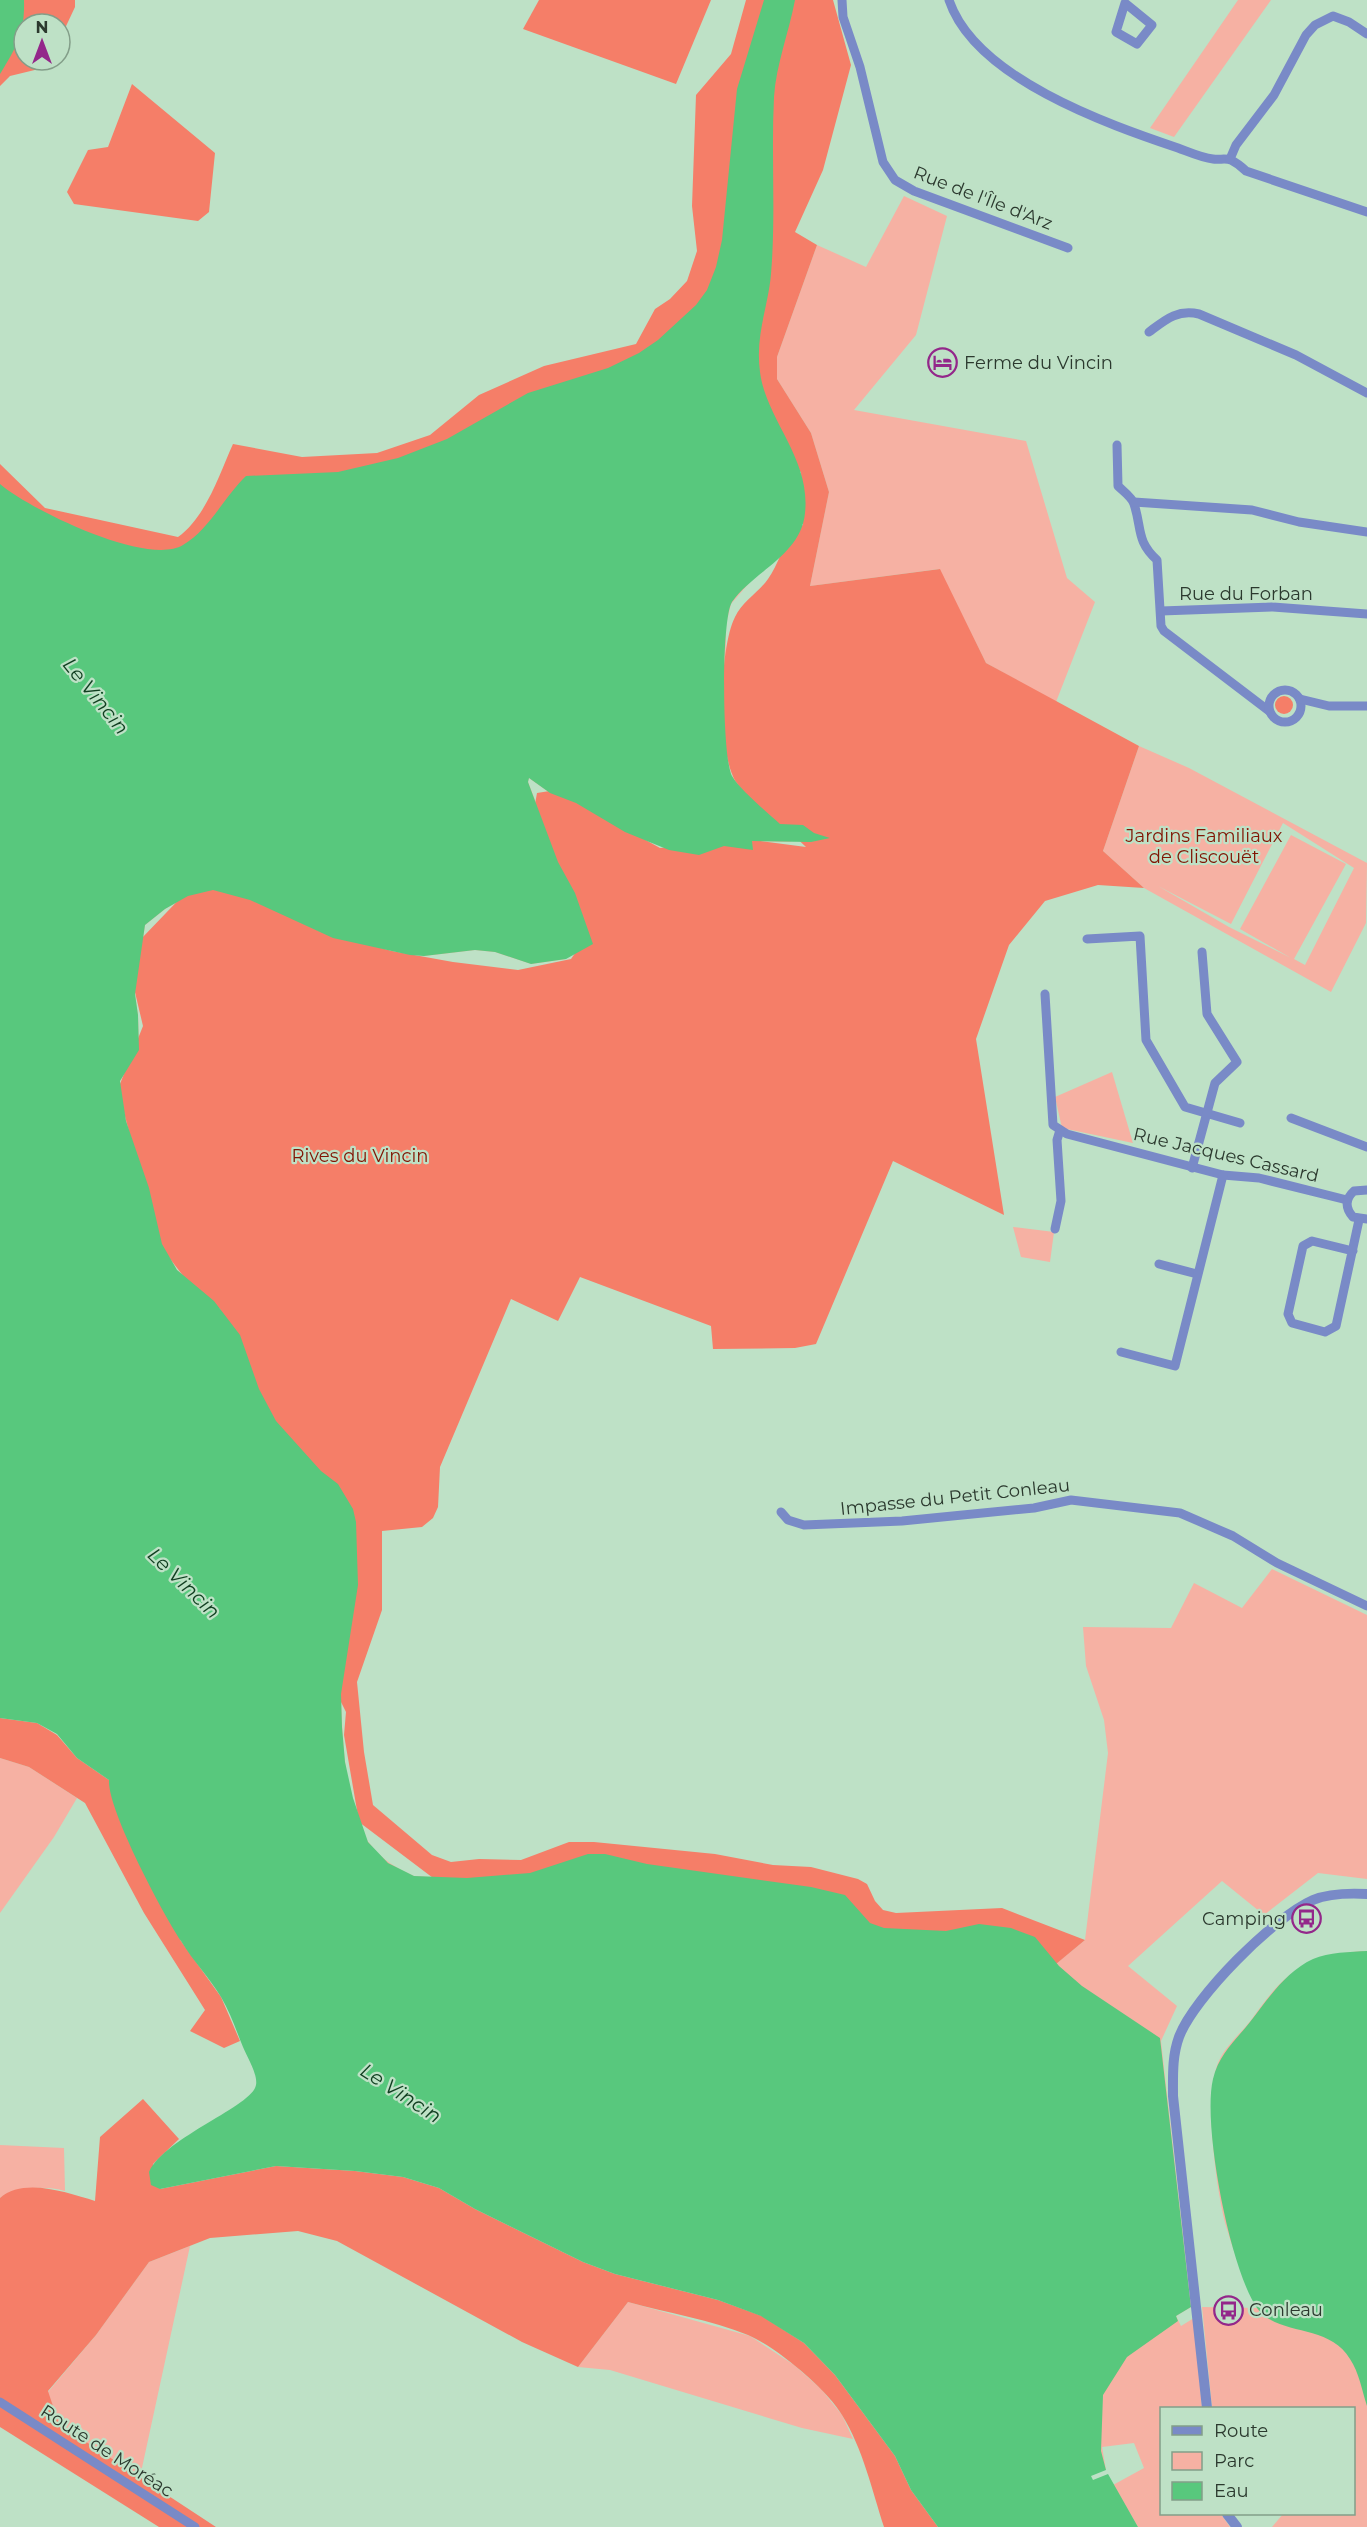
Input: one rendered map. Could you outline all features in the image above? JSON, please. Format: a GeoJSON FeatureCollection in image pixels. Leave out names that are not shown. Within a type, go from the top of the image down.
{"type":"FeatureCollection","features":[{"type":"Feature","properties":{"kind":"street","name":"Rue de l'Île d'Arz"},"geometry":{"type":"LineString","coordinates":[[843,0],[843,17],[860,67],[883,162],[895,180],[914,191],[1068,248]]}},
{"type":"Feature","properties":{"kind":"street"},"geometry":{"type":"LineString","coordinates":[[949,0],[962,24],[985,51],[1016,77],[1046,94],[1158,141],[1213,159],[1230,159],[1246,171],[1367,212]]}},
{"type":"Feature","properties":{"kind":"street"},"geometry":{"type":"LineString","coordinates":[[1126,2],[1152,25],[1137,44],[1116,32],[1126,2]]}},
{"type":"Feature","properties":{"kind":"street"},"geometry":{"type":"LineString","coordinates":[[1230,159],[1236,145],[1274,95],[1306,35],[1316,24],[1333,16],[1349,22],[1367,34]]}},
{"type":"Feature","properties":{"kind":"street"},"geometry":{"type":"LineString","coordinates":[[1149,332],[1169,317],[1183,313],[1199,314],[1296,355],[1367,393]]}},
{"type":"Feature","properties":{"kind":"street"},"geometry":{"type":"LineString","coordinates":[[1117,445],[1118,486],[1134,502],[1145,550],[1156,560],[1161,626],[1164,632],[1269,711],[1275,719],[1285,723],[1299,715],[1329,706]]}},
{"type":"Feature","properties":{"kind":"street"},"geometry":{"type":"LineString","coordinates":[[1134,502],[1252,510],[1299,522],[1367,532]]}},
{"type":"Feature","properties":{"kind":"street","name":"Rue du Forban"},"geometry":{"type":"LineString","coordinates":[[1161,611],[1273,607],[1367,614]]}},
{"type":"Feature","properties":{"kind":"street"},"geometry":{"type":"LineString","coordinates":[[1246,693],[1263,698],[1285,690],[1294,693],[1300,699],[1329,706],[1367,706]]}},
{"type":"Feature","properties":{"kind":"street"},"geometry":{"type":"LineString","coordinates":[[1269,711],[1272,696]]}},
{"type":"Feature","properties":{"kind":"street"},"geometry":{"type":"LineString","coordinates":[[1299,715],[1300,699]]}},
{"type":"Feature","properties":{"kind":"street"},"geometry":{"type":"LineString","coordinates":[[1087,939],[1140,936],[1146,1040],[1185,1107],[1206,1115],[1240,1123]]}},
{"type":"Feature","properties":{"kind":"street"},"geometry":{"type":"LineString","coordinates":[[1192,1168],[1215,1083],[1237,1065],[1207,1014],[1202,952]]}},
{"type":"Feature","properties":{"kind":"street"},"geometry":{"type":"LineString","coordinates":[[1045,994],[1053,1125],[1060,1130],[1057,1140],[1061,1201],[1055,1228]]}},
{"type":"Feature","properties":{"kind":"street"},"geometry":{"type":"LineString","coordinates":[[1291,1118],[1367,1147]]}},
{"type":"Feature","properties":{"kind":"street","name":"Rue Jacques Cassard"},"geometry":{"type":"LineString","coordinates":[[1060,1130],[1067,1134],[1223,1176],[1259,1178],[1347,1200]]}},
{"type":"Feature","properties":{"kind":"street"},"geometry":{"type":"LineString","coordinates":[[1120,1352],[1175,1366],[1223,1176]]}},
{"type":"Feature","properties":{"kind":"street"},"geometry":{"type":"LineString","coordinates":[[1353,1251],[1312,1241],[1303,1246],[1288,1314],[1292,1323],[1325,1332],[1336,1326],[1353,1251],[1363,1220],[1349,1213],[1347,1200],[1354,1191],[1367,1188]]}},
{"type":"Feature","properties":{"kind":"street"},"geometry":{"type":"LineString","coordinates":[[1159,1264],[1197,1274]]}},
{"type":"Feature","properties":{"kind":"street","name":"Impasse du Petit Conleau"},"geometry":{"type":"LineString","coordinates":[[781,1512],[788,1520],[804,1525],[902,1521],[1034,1508],[1071,1500],[1180,1513],[1233,1536],[1276,1563],[1367,1606]]}},
{"type":"Feature","properties":{"kind":"street"},"geometry":{"type":"LineString","coordinates":[[1207,2407],[1173,2096],[1173,2069],[1178,2038],[1192,2010],[1213,1985],[1288,1916],[1318,1898],[1339,1894],[1367,1894]]}},
{"type":"Feature","properties":{"kind":"street","name":"Route de Moréac"},"geometry":{"type":"LineString","coordinates":[[0,2402],[195,2527]]}},
{"type":"Feature","properties":{"kind":"street"},"geometry":{"type":"LineString","coordinates":[[1228,2515],[1237,2527]]}},
{"type":"Feature","properties":{"kind":"green space"},"geometry":{"type":"Polygon","coordinates":[[[18,0],[75,0],[72,13],[14,12],[18,0]]]}},
{"type":"Feature","properties":{"kind":"green space"},"geometry":{"type":"Polygon","coordinates":[[[539,0],[711,0],[676,84],[523,29],[539,0]]]}},
{"type":"Feature","properties":{"kind":"green space","name":"Rives du Vincin"},"geometry":{"type":"Polygon","coordinates":[[[746,0],[833,0],[851,65],[823,170],[795,232],[817,245],[777,357],[777,379],[811,433],[829,492],[810,586],[940,569],[986,663],[1139,746],[1103,851],[1144,888],[1098,885],[1045,901],[1009,945],[976,1039],[1004,1215],[893,1161],[816,1344],[795,1348],[713,1349],[711,1326],[580,1277],[558,1321],[511,1299],[440,1467],[438,1507],[433,1518],[422,1527],[382,1531],[382,1610],[357,1682],[364,1752],[373,1805],[432,1855],[451,1862],[479,1859],[521,1860],[569,1842],[594,1842],[715,1854],[773,1865],[811,1867],[858,1879],[867,1884],[875,1901],[883,1910],[896,1913],[1002,1908],[1085,1940],[1050,1969],[912,1935],[441,1884],[359,1822],[344,1735],[346,1712],[337,1694],[263,1420],[231,1345],[220,1309],[197,1294],[158,1243],[118,1089],[143,1026],[134,988],[141,939],[190,888],[218,883],[319,931],[392,951],[518,970],[571,959],[578,949],[531,827],[537,793],[556,790],[660,848],[746,839],[806,847],[744,792],[736,782],[730,768],[726,748],[723,725],[723,675],[730,632],[735,617],[772,573],[791,530],[803,525],[801,473],[753,383],[721,280],[679,338],[174,574],[0,497],[0,464],[45,508],[178,537],[188,529],[204,507],[233,444],[302,457],[377,453],[430,435],[479,395],[544,366],[636,344],[655,309],[670,299],[687,281],[697,251],[692,206],[696,95],[731,54],[746,0]]]}},
{"type":"Feature","properties":{"kind":"green space"},"geometry":{"type":"Polygon","coordinates":[[[1238,0],[1271,0],[1174,137],[1150,128],[1238,0]]]}},
{"type":"Feature","properties":{"kind":"green space"},"geometry":{"type":"Polygon","coordinates":[[[12,17],[12,72],[26,72],[10,76],[0,86],[0,52],[12,17]]]}},
{"type":"Feature","properties":{"kind":"green space"},"geometry":{"type":"Polygon","coordinates":[[[132,84],[215,153],[209,212],[198,221],[74,204],[67,192],[88,150],[108,147],[132,84]]]}},
{"type":"Feature","properties":{"kind":"green space"},"geometry":{"type":"Polygon","coordinates":[[[904,196],[947,216],[916,335],[854,410],[1026,441],[1067,578],[1095,602],[1056,702],[986,663],[939,569],[810,586],[829,492],[811,433],[777,379],[777,357],[817,245],[866,267],[904,196]]]}},
{"type":"Feature","properties":{"kind":"green space"},"geometry":{"type":"Polygon","coordinates":[[[750,582],[731,604],[726,624],[725,748],[731,775],[791,842],[752,841],[550,793],[529,778],[528,782],[550,838],[566,959],[531,964],[495,952],[475,950],[424,956],[223,891],[188,896],[165,909],[145,925],[135,994],[139,1050],[120,1081],[120,1095],[162,1244],[177,1270],[214,1301],[341,1694],[342,1730],[350,1794],[355,1813],[362,1831],[379,1855],[414,1876],[853,1904],[1057,1963],[1085,1940],[1108,1753],[1104,1720],[1086,1666],[1083,1627],[1171,1628],[1194,1583],[1242,1608],[1272,1569],[1367,1615],[1367,1879],[1318,1873],[1264,1915],[1222,1881],[1128,1966],[1177,2006],[1161,2041],[1191,2307],[1176,2316],[1181,2326],[1194,2318],[1202,2407],[1160,2407],[1160,2515],[1222,2515],[1230,2527],[1138,2527],[1113,2485],[1144,2468],[1134,2443],[1102,2447],[1106,2470],[481,2059],[0,1169],[127,910],[750,582]]]}},
{"type":"Feature","properties":{"kind":"green space"},"geometry":{"type":"Polygon","coordinates":[[[1284,696],[1290,699],[1293,705],[1290,711],[1284,714],[1278,711],[1275,705],[1278,699],[1284,696]]]}},
{"type":"Feature","properties":{"kind":"green space","name":"Jardins Familiaux de Cliscouët"},"geometry":{"type":"Polygon","coordinates":[[[1139,746],[1189,768],[1367,863],[1366,923],[1331,992],[1144,888],[1103,851],[1139,746]],[[1283,823],[1231,924],[1158,886],[1229,927],[1291,958],[1240,929],[1291,835],[1346,864],[1294,959],[1305,965],[1354,868],[1283,823]]]}},
{"type":"Feature","properties":{"kind":"green space"},"geometry":{"type":"Polygon","coordinates":[[[1112,1072],[1133,1143],[1062,1128],[1055,1097],[1112,1072]]]}},
{"type":"Feature","properties":{"kind":"green space"},"geometry":{"type":"Polygon","coordinates":[[[1013,1227],[1054,1232],[1050,1262],[1021,1257],[1013,1227]]]}},
{"type":"Feature","properties":{"kind":"green space"},"geometry":{"type":"Polygon","coordinates":[[[0,1718],[37,1723],[57,1735],[77,1758],[109,1780],[116,1807],[158,1898],[181,1941],[221,1997],[240,2041],[224,2048],[190,2031],[205,2010],[144,1913],[85,1803],[29,1767],[0,1758],[0,1718]]]}},
{"type":"Feature","properties":{"kind":"green space"},"geometry":{"type":"Polygon","coordinates":[[[0,1758],[29,1767],[77,1798],[54,1837],[0,1913],[0,1758]]]}},
{"type":"Feature","properties":{"kind":"green space"},"geometry":{"type":"Polygon","coordinates":[[[1367,1951],[1367,2527],[1272,2527],[1282,2515],[1355,2515],[1355,2407],[1212,2407],[1202,2307],[1257,2308],[1240,2268],[1222,2210],[1213,2144],[1214,2079],[1218,2063],[1225,2050],[1277,1986],[1314,1960],[1367,1951]]]}},
{"type":"Feature","properties":{"kind":"green space"},"geometry":{"type":"Polygon","coordinates":[[[143,2099],[179,2139],[153,2164],[160,2189],[276,2166],[355,2171],[403,2177],[439,2188],[475,2209],[583,2262],[615,2274],[718,2300],[762,2316],[804,2343],[835,2375],[895,2456],[911,2490],[938,2527],[884,2527],[856,2442],[835,2405],[800,2370],[748,2335],[704,2321],[628,2302],[578,2367],[522,2342],[337,2241],[298,2231],[210,2238],[149,2262],[96,2335],[48,2391],[59,2424],[216,2527],[159,2527],[0,2427],[0,2198],[21,2188],[33,2188],[59,2191],[95,2201],[100,2137],[143,2099]]]}},
{"type":"Feature","properties":{"kind":"green space"},"geometry":{"type":"Polygon","coordinates":[[[0,2145],[64,2148],[65,2191],[31,2188],[14,2191],[0,2198],[0,2145]]]}},
{"type":"Feature","properties":{"kind":"green space"},"geometry":{"type":"Polygon","coordinates":[[[190,2246],[140,2477],[59,2424],[48,2392],[96,2335],[149,2262],[190,2246]]]}},
{"type":"Feature","properties":{"kind":"green space"},"geometry":{"type":"Polygon","coordinates":[[[628,2302],[750,2336],[794,2365],[821,2389],[842,2415],[853,2439],[802,2428],[610,2370],[578,2367],[628,2302]]]}},
{"type":"Feature","properties":{"kind":"water"},"geometry":{"type":"Polygon","coordinates":[[[0,0],[24,0],[24,12],[12,12],[12,53],[0,74],[0,0]]]}},
{"type":"Feature","properties":{"kind":"water","name":"Le Vincin"},"geometry":{"type":"Polygon","coordinates":[[[764,0],[795,0],[777,73],[774,97],[771,274],[760,334],[760,372],[770,407],[795,457],[801,475],[805,493],[805,513],[802,528],[786,551],[741,591],[732,602],[726,634],[724,689],[726,744],[732,776],[761,807],[780,824],[803,825],[814,833],[830,838],[811,842],[752,841],[753,850],[724,846],[699,855],[669,850],[625,832],[576,803],[550,793],[529,778],[528,782],[558,862],[575,893],[593,944],[566,959],[531,964],[495,952],[475,950],[424,956],[410,955],[333,938],[250,900],[213,890],[188,896],[165,909],[145,925],[135,994],[139,1050],[120,1081],[126,1121],[149,1188],[162,1244],[177,1270],[214,1301],[240,1335],[259,1389],[276,1421],[321,1471],[338,1484],[353,1509],[356,1522],[358,1585],[341,1694],[345,1762],[353,1798],[368,1842],[388,1863],[414,1876],[467,1878],[530,1873],[588,1854],[605,1854],[647,1864],[811,1887],[845,1895],[870,1923],[884,1928],[946,1931],[979,1924],[1011,1928],[1035,1937],[1059,1966],[1082,1986],[1160,2038],[1191,2307],[1176,2316],[1178,2321],[1127,2357],[1103,2395],[1101,2451],[1106,2470],[1091,2476],[1093,2480],[1108,2474],[1138,2527],[938,2527],[911,2490],[895,2456],[835,2375],[804,2343],[761,2316],[718,2300],[615,2274],[583,2262],[475,2209],[439,2188],[403,2177],[355,2171],[276,2166],[160,2189],[151,2185],[149,2172],[158,2159],[251,2093],[256,2085],[254,2071],[224,2003],[173,1928],[150,1886],[117,1814],[109,1780],[77,1758],[57,1734],[37,1723],[0,1718],[0,484],[36,507],[89,532],[117,542],[166,550],[183,545],[201,531],[246,476],[338,472],[398,458],[447,439],[528,393],[608,368],[639,353],[658,340],[696,305],[707,290],[716,267],[722,240],[737,89],[764,0]]]}},
{"type":"Feature","properties":{"kind":"water"},"geometry":{"type":"Polygon","coordinates":[[[1367,1951],[1367,2406],[1356,2370],[1341,2348],[1330,2340],[1277,2323],[1266,2317],[1257,2308],[1247,2289],[1228,2231],[1221,2196],[1211,2129],[1211,2100],[1213,2079],[1223,2055],[1270,1995],[1294,1971],[1313,1959],[1326,1955],[1367,1951]]]}},
{"type":"Feature","properties":{"kind":"place","name":"Ferme du Vincin"},"geometry":{"type":"Point","coordinates":[943,363]}},
{"type":"Feature","properties":{"kind":"place","name":"Camping"},"geometry":{"type":"Point","coordinates":[1307,1919]}},
{"type":"Feature","properties":{"kind":"place","name":"Conleau"},"geometry":{"type":"Point","coordinates":[1228,2310]}}]}
